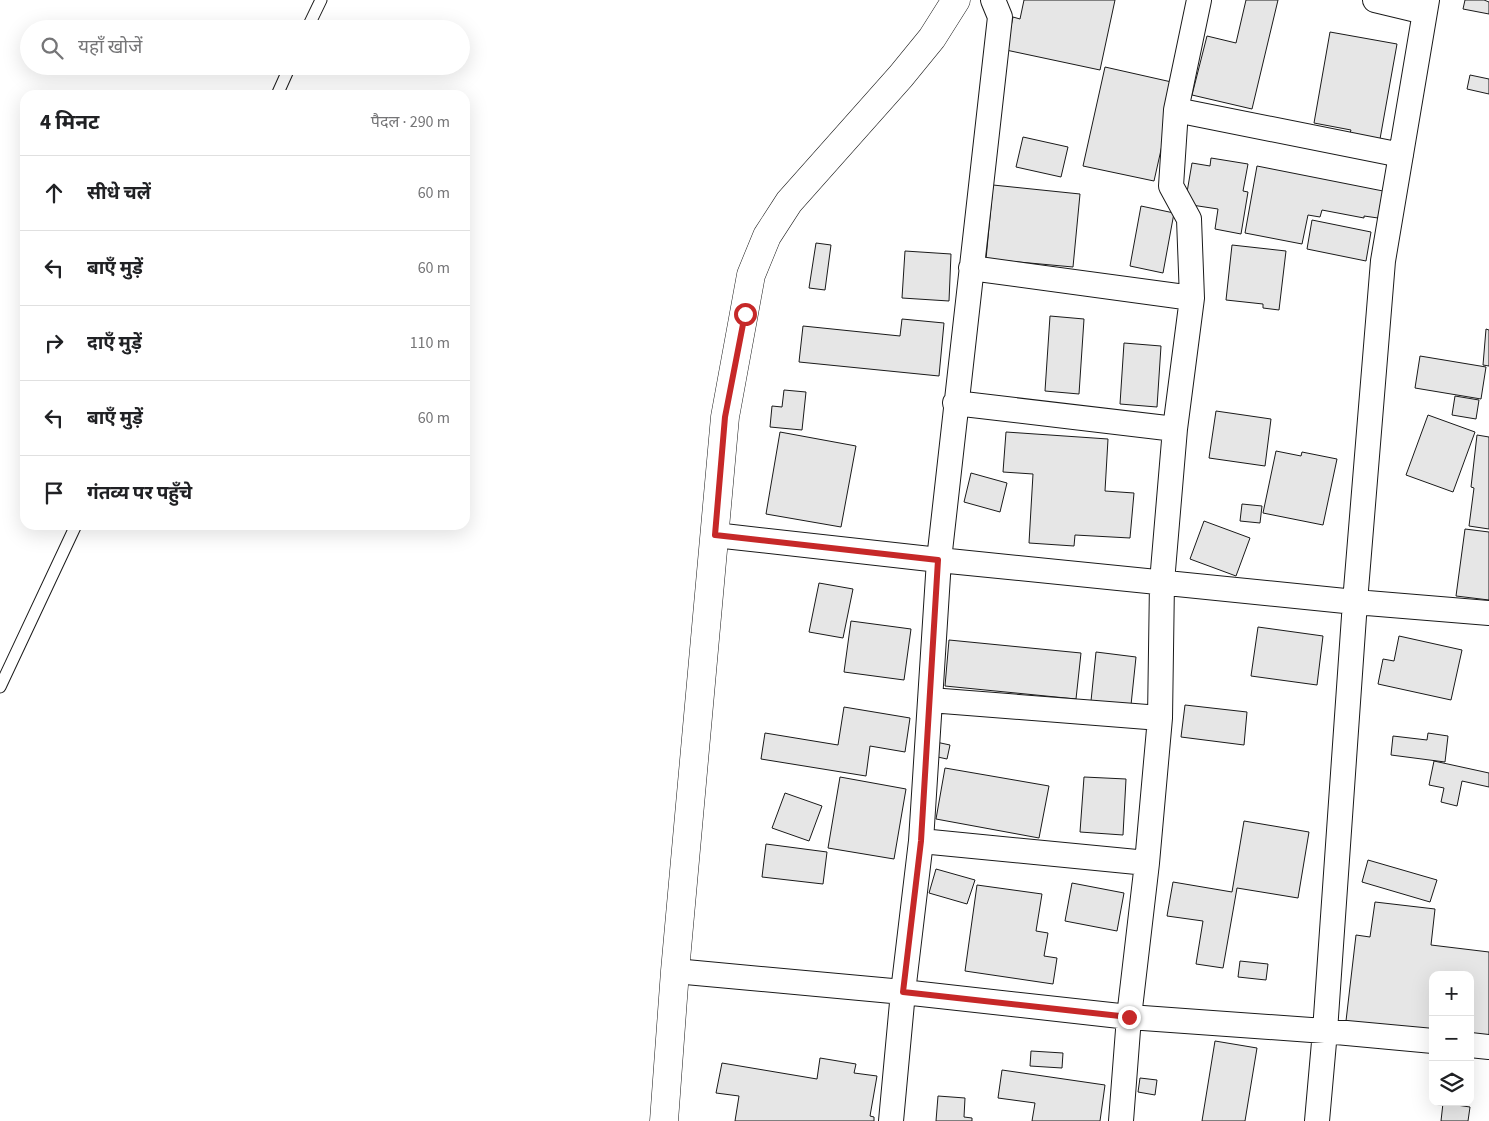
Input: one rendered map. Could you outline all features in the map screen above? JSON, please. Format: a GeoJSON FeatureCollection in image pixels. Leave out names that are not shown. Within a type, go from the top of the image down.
{"type":"FeatureCollection","features":[{"type":"Feature","properties":{"kind":"street"},"geometry":{"type":"LineString","coordinates":[[664,1121],[675,971],[725,417],[751,275],[767,236],[789,202],[901,76],[932,38],[956,0]]}},
{"type":"Feature","properties":{"kind":"street"},"geometry":{"type":"LineString","coordinates":[[891,1121],[903,992],[921,841],[938,560],[1000,17],[993,0]]}},
{"type":"Feature","properties":{"kind":"street"},"geometry":{"type":"LineString","coordinates":[[1121,1121],[1129,1017],[1147,863],[1160,718],[1162,582],[1175,429],[1192,298],[1189,219],[1171,186],[1176,110],[1199,0]]}},
{"type":"Feature","properties":{"kind":"street"},"geometry":{"type":"LineString","coordinates":[[1317,1121],[1355,602],[1383,262],[1426,6],[1375,0]]}},
{"type":"Feature","properties":{"kind":"street"},"geometry":{"type":"LineString","coordinates":[[1176,110],[1401,155]]}},
{"type":"Feature","properties":{"kind":"street"},"geometry":{"type":"LineString","coordinates":[[972,268],[1192,298]]}},
{"type":"Feature","properties":{"kind":"street"},"geometry":{"type":"LineString","coordinates":[[955,403],[1175,429]]}},
{"type":"Feature","properties":{"kind":"street"},"geometry":{"type":"LineString","coordinates":[[715,535],[938,560],[1355,602],[1489,613]]}},
{"type":"Feature","properties":{"kind":"street"},"geometry":{"type":"LineString","coordinates":[[930,700],[1160,718]]}},
{"type":"Feature","properties":{"kind":"street"},"geometry":{"type":"LineString","coordinates":[[921,841],[1147,863]]}},
{"type":"Feature","properties":{"kind":"street"},"geometry":{"type":"LineString","coordinates":[[675,971],[903,992],[1129,1017],[1429,1041]]}},
{"type":"Feature","properties":{"kind":"street"},"geometry":{"type":"LineString","coordinates":[[1474,1045],[1489,1046]]}},
{"type":"Feature","properties":{"kind":"lane"},"geometry":{"type":"LineString","coordinates":[[312,20],[321,0]]}},
{"type":"Feature","properties":{"kind":"lane"},"geometry":{"type":"LineString","coordinates":[[279,90],[286,75]]}},
{"type":"Feature","properties":{"kind":"lane"},"geometry":{"type":"LineString","coordinates":[[0,687],[74,530]]}},
{"type":"Feature","properties":{"kind":"building"},"geometry":{"type":"Polygon","coordinates":[[[1024,0],[1115,0],[1100,70],[1006,50],[1013,17],[1020,19],[1024,0]]]}},
{"type":"Feature","properties":{"kind":"building"},"geometry":{"type":"Polygon","coordinates":[[[1246,0],[1278,0],[1252,109],[1192,95],[1207,36],[1236,43],[1246,0]]]}},
{"type":"Feature","properties":{"kind":"building"},"geometry":{"type":"Polygon","coordinates":[[[1465,0],[1484,0],[1489,2],[1489,14],[1463,9],[1465,0]]]}},
{"type":"Feature","properties":{"kind":"building"},"geometry":{"type":"Polygon","coordinates":[[[1330,32],[1397,44],[1380,139],[1350,133],[1351,130],[1314,123],[1330,32]]]}},
{"type":"Feature","properties":{"kind":"building"},"geometry":{"type":"Polygon","coordinates":[[[1105,67],[1176,83],[1154,181],[1083,166],[1105,67]]]}},
{"type":"Feature","properties":{"kind":"building"},"geometry":{"type":"Polygon","coordinates":[[[1470,75],[1489,79],[1489,94],[1467,89],[1470,75]]]}},
{"type":"Feature","properties":{"kind":"building"},"geometry":{"type":"Polygon","coordinates":[[[1023,137],[1068,147],[1061,177],[1016,167],[1023,137]]]}},
{"type":"Feature","properties":{"kind":"building"},"geometry":{"type":"Polygon","coordinates":[[[1211,158],[1248,164],[1243,191],[1248,192],[1241,234],[1215,229],[1218,209],[1185,204],[1192,163],[1210,166],[1211,158]]]}},
{"type":"Feature","properties":{"kind":"building"},"geometry":{"type":"Polygon","coordinates":[[[1257,166],[1383,191],[1378,218],[1364,216],[1364,218],[1322,210],[1320,217],[1308,215],[1302,244],[1245,233],[1257,166]]]}},
{"type":"Feature","properties":{"kind":"building"},"geometry":{"type":"Polygon","coordinates":[[[993,185],[1080,194],[1073,267],[986,259],[993,185]]]}},
{"type":"Feature","properties":{"kind":"building"},"geometry":{"type":"Polygon","coordinates":[[[1141,206],[1174,213],[1163,273],[1130,266],[1141,206]]]}},
{"type":"Feature","properties":{"kind":"building"},"geometry":{"type":"Polygon","coordinates":[[[1312,220],[1371,232],[1366,261],[1307,249],[1312,220]]]}},
{"type":"Feature","properties":{"kind":"building"},"geometry":{"type":"Polygon","coordinates":[[[816,243],[831,245],[825,290],[809,288],[816,243]]]}},
{"type":"Feature","properties":{"kind":"building"},"geometry":{"type":"Polygon","coordinates":[[[1232,245],[1286,251],[1279,310],[1263,308],[1263,304],[1226,300],[1232,245]]]}},
{"type":"Feature","properties":{"kind":"building"},"geometry":{"type":"Polygon","coordinates":[[[905,251],[951,254],[949,301],[902,298],[905,251]]]}},
{"type":"Feature","properties":{"kind":"building"},"geometry":{"type":"Polygon","coordinates":[[[1050,316],[1084,319],[1079,394],[1045,391],[1050,316]]]}},
{"type":"Feature","properties":{"kind":"building"},"geometry":{"type":"Polygon","coordinates":[[[902,319],[944,323],[939,376],[799,362],[803,326],[900,336],[902,319]]]}},
{"type":"Feature","properties":{"kind":"building"},"geometry":{"type":"Polygon","coordinates":[[[1486,329],[1489,330],[1489,366],[1483,365],[1486,329]]]}},
{"type":"Feature","properties":{"kind":"building"},"geometry":{"type":"Polygon","coordinates":[[[1124,343],[1161,346],[1157,407],[1120,404],[1124,343]]]}},
{"type":"Feature","properties":{"kind":"building"},"geometry":{"type":"Polygon","coordinates":[[[1420,356],[1486,367],[1481,399],[1415,388],[1420,356]]]}},
{"type":"Feature","properties":{"kind":"building"},"geometry":{"type":"Polygon","coordinates":[[[784,390],[806,392],[802,430],[770,427],[772,406],[782,407],[784,390]]]}},
{"type":"Feature","properties":{"kind":"building"},"geometry":{"type":"Polygon","coordinates":[[[1455,396],[1479,400],[1476,419],[1452,415],[1455,396]]]}},
{"type":"Feature","properties":{"kind":"building"},"geometry":{"type":"Polygon","coordinates":[[[1216,411],[1271,419],[1265,466],[1209,458],[1216,411]]]}},
{"type":"Feature","properties":{"kind":"building"},"geometry":{"type":"Polygon","coordinates":[[[1428,415],[1475,432],[1453,492],[1406,475],[1428,415]]]}},
{"type":"Feature","properties":{"kind":"building"},"geometry":{"type":"Polygon","coordinates":[[[780,432],[856,446],[841,527],[766,514],[780,432]]]}},
{"type":"Feature","properties":{"kind":"building"},"geometry":{"type":"Polygon","coordinates":[[[1006,432],[1108,439],[1105,491],[1134,493],[1130,538],[1075,535],[1074,546],[1029,543],[1033,474],[1003,472],[1006,432]]]}},
{"type":"Feature","properties":{"kind":"building"},"geometry":{"type":"Polygon","coordinates":[[[1477,435],[1489,437],[1489,529],[1469,526],[1474,488],[1471,487],[1477,435]]]}},
{"type":"Feature","properties":{"kind":"building"},"geometry":{"type":"Polygon","coordinates":[[[1276,451],[1301,456],[1302,452],[1337,459],[1323,525],[1263,513],[1276,451]]]}},
{"type":"Feature","properties":{"kind":"building"},"geometry":{"type":"Polygon","coordinates":[[[971,473],[1007,483],[1000,512],[964,502],[971,473]]]}},
{"type":"Feature","properties":{"kind":"building"},"geometry":{"type":"Polygon","coordinates":[[[1242,504],[1262,506],[1260,523],[1240,521],[1242,504]]]}},
{"type":"Feature","properties":{"kind":"building"},"geometry":{"type":"Polygon","coordinates":[[[1204,521],[1250,538],[1236,576],[1190,559],[1204,521]]]}},
{"type":"Feature","properties":{"kind":"building"},"geometry":{"type":"Polygon","coordinates":[[[1465,529],[1489,532],[1489,600],[1456,596],[1465,529]]]}},
{"type":"Feature","properties":{"kind":"building"},"geometry":{"type":"Polygon","coordinates":[[[819,583],[853,589],[843,638],[809,632],[819,583]]]}},
{"type":"Feature","properties":{"kind":"building"},"geometry":{"type":"Polygon","coordinates":[[[851,621],[911,629],[904,680],[844,672],[851,621]]]}},
{"type":"Feature","properties":{"kind":"building"},"geometry":{"type":"Polygon","coordinates":[[[1258,627],[1323,636],[1317,685],[1251,676],[1258,627]]]}},
{"type":"Feature","properties":{"kind":"building"},"geometry":{"type":"Polygon","coordinates":[[[1399,636],[1462,650],[1451,700],[1378,684],[1383,659],[1394,661],[1399,636]]]}},
{"type":"Feature","properties":{"kind":"building"},"geometry":{"type":"Polygon","coordinates":[[[949,640],[1081,653],[1076,699],[945,686],[949,640]]]}},
{"type":"Feature","properties":{"kind":"building"},"geometry":{"type":"Polygon","coordinates":[[[1096,652],[1136,657],[1131,705],[1091,701],[1096,652]]]}},
{"type":"Feature","properties":{"kind":"building"},"geometry":{"type":"Polygon","coordinates":[[[1185,705],[1247,712],[1244,745],[1181,737],[1185,705]]]}},
{"type":"Feature","properties":{"kind":"building"},"geometry":{"type":"Polygon","coordinates":[[[844,707],[910,718],[905,752],[870,746],[866,776],[761,759],[765,733],[838,745],[844,707]]]}},
{"type":"Feature","properties":{"kind":"building"},"geometry":{"type":"Polygon","coordinates":[[[1428,733],[1448,736],[1445,762],[1391,755],[1393,736],[1427,740],[1428,733]]]}},
{"type":"Feature","properties":{"kind":"building"},"geometry":{"type":"Polygon","coordinates":[[[936,742],[950,745],[947,759],[933,756],[936,742]]]}},
{"type":"Feature","properties":{"kind":"building"},"geometry":{"type":"Polygon","coordinates":[[[1434,761],[1489,773],[1489,787],[1462,781],[1457,806],[1441,802],[1444,788],[1429,785],[1434,761]]]}},
{"type":"Feature","properties":{"kind":"building"},"geometry":{"type":"Polygon","coordinates":[[[945,768],[1049,786],[1039,838],[936,819],[945,768]]]}},
{"type":"Feature","properties":{"kind":"building"},"geometry":{"type":"Polygon","coordinates":[[[840,777],[906,789],[894,859],[828,848],[840,777]]]}},
{"type":"Feature","properties":{"kind":"building"},"geometry":{"type":"Polygon","coordinates":[[[1084,777],[1126,779],[1123,835],[1080,832],[1084,777]]]}},
{"type":"Feature","properties":{"kind":"building"},"geometry":{"type":"Polygon","coordinates":[[[785,793],[822,806],[809,841],[772,828],[785,793]]]}},
{"type":"Feature","properties":{"kind":"building"},"geometry":{"type":"Polygon","coordinates":[[[1244,821],[1309,832],[1298,898],[1237,888],[1223,968],[1196,964],[1203,921],[1167,916],[1173,882],[1232,892],[1244,821]]]}},
{"type":"Feature","properties":{"kind":"building"},"geometry":{"type":"Polygon","coordinates":[[[766,844],[827,852],[823,884],[762,877],[766,844]]]}},
{"type":"Feature","properties":{"kind":"building"},"geometry":{"type":"Polygon","coordinates":[[[1368,860],[1437,880],[1430,902],[1362,882],[1368,860]]]}},
{"type":"Feature","properties":{"kind":"building"},"geometry":{"type":"Polygon","coordinates":[[[936,869],[975,880],[967,904],[929,893],[936,869]]]}},
{"type":"Feature","properties":{"kind":"building"},"geometry":{"type":"Polygon","coordinates":[[[1072,883],[1124,893],[1117,931],[1065,921],[1072,883]]]}},
{"type":"Feature","properties":{"kind":"building"},"geometry":{"type":"Polygon","coordinates":[[[977,885],[1042,894],[1036,931],[1048,933],[1044,956],[1057,958],[1053,984],[965,971],[977,885]]]}},
{"type":"Feature","properties":{"kind":"building"},"geometry":{"type":"Polygon","coordinates":[[[1375,902],[1435,909],[1431,945],[1489,952],[1489,1039],[1474,1037],[1474,971],[1429,971],[1429,1031],[1346,1021],[1356,935],[1370,937],[1375,902]]]}},
{"type":"Feature","properties":{"kind":"building"},"geometry":{"type":"Polygon","coordinates":[[[1240,961],[1268,964],[1266,980],[1238,977],[1240,961]]]}},
{"type":"Feature","properties":{"kind":"building"},"geometry":{"type":"Polygon","coordinates":[[[1215,1041],[1257,1048],[1245,1121],[1202,1121],[1215,1041]]]}},
{"type":"Feature","properties":{"kind":"building"},"geometry":{"type":"Polygon","coordinates":[[[1031,1051],[1063,1053],[1062,1068],[1030,1066],[1031,1051]]]}},
{"type":"Feature","properties":{"kind":"building"},"geometry":{"type":"Polygon","coordinates":[[[820,1058],[856,1064],[854,1073],[877,1076],[870,1116],[874,1117],[874,1121],[735,1121],[739,1096],[716,1093],[722,1063],[817,1079],[820,1058]]]}},
{"type":"Feature","properties":{"kind":"building"},"geometry":{"type":"Polygon","coordinates":[[[1002,1070],[1105,1085],[1100,1121],[1032,1121],[1035,1103],[998,1098],[1002,1070]]]}},
{"type":"Feature","properties":{"kind":"building"},"geometry":{"type":"Polygon","coordinates":[[[1140,1078],[1157,1080],[1155,1095],[1138,1092],[1140,1078]]]}},
{"type":"Feature","properties":{"kind":"building"},"geometry":{"type":"Polygon","coordinates":[[[938,1096],[965,1098],[964,1117],[972,1118],[972,1121],[936,1121],[938,1096]]]}},
{"type":"Feature","properties":{"kind":"building"},"geometry":{"type":"Polygon","coordinates":[[[1443,1106],[1470,1107],[1468,1121],[1441,1121],[1443,1106]]]}},
{"type":"Feature","properties":{"kind":"route"},"geometry":{"type":"LineString","coordinates":[[745,314],[725,417],[715,535],[938,560],[921,841],[903,992],[1129,1017]]}}]}
